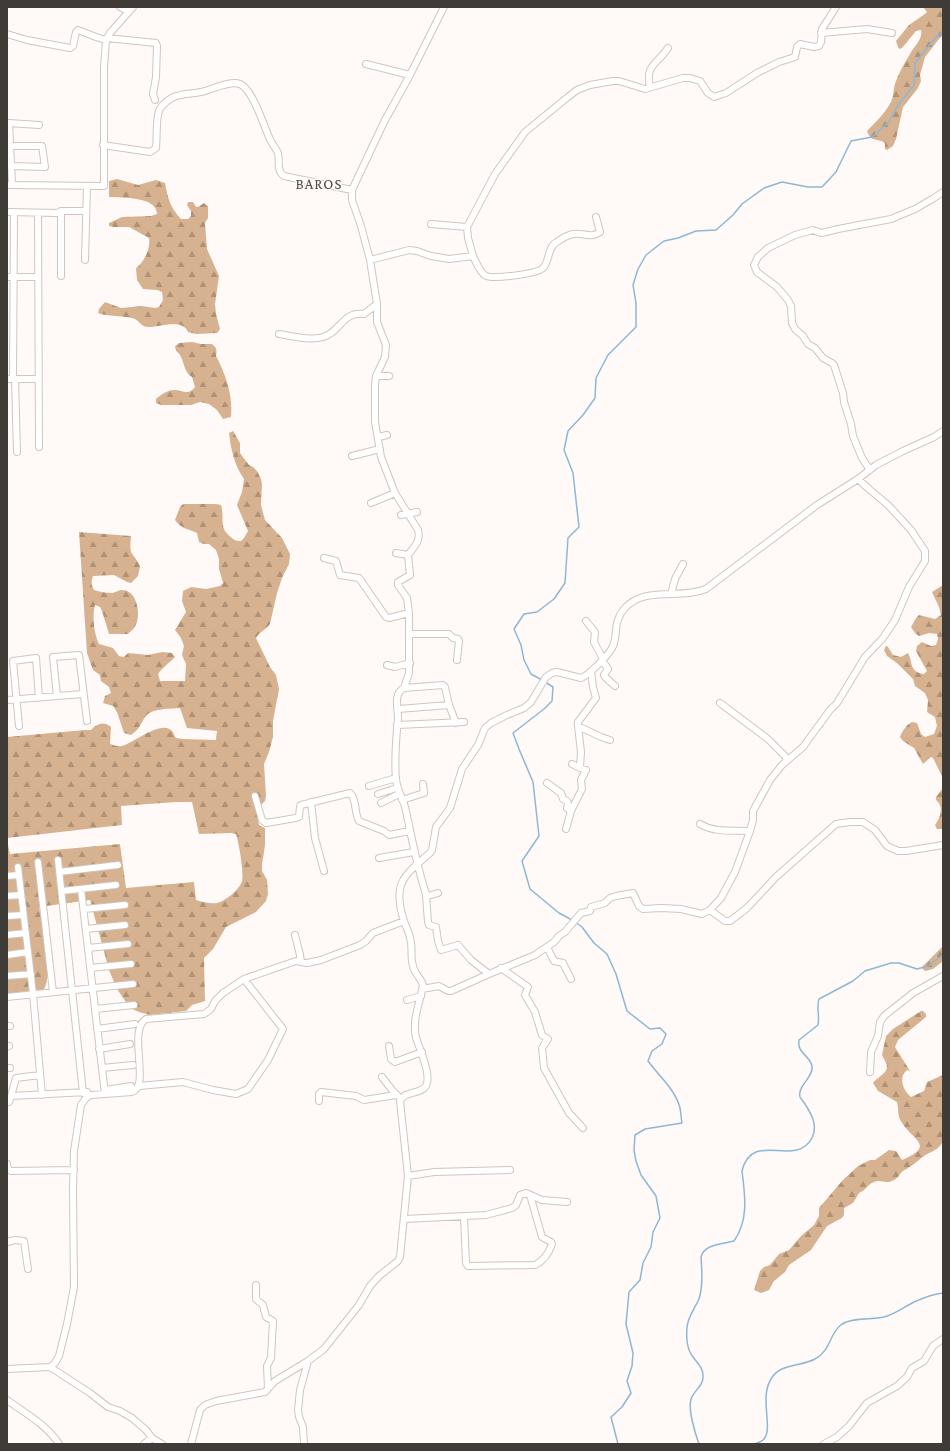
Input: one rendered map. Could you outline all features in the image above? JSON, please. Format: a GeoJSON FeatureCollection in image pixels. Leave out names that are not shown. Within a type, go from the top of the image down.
{"type":"FeatureCollection","features":[{"type":"Feature","properties":{"kind":"street"},"geometry":{"type":"LineString","coordinates":[[120,7],[131,9]]}},
{"type":"Feature","properties":{"kind":"street"},"geometry":{"type":"LineString","coordinates":[[444,7],[410,75],[384,122],[352,190],[352,200],[370,260],[377,304],[377,322],[386,345],[385,357],[376,376],[375,385],[375,412],[383,464],[395,493],[408,513],[417,522],[419,539],[408,555],[410,575],[408,578],[398,582],[398,585],[407,598],[410,634],[410,663],[409,673],[404,688],[397,694],[398,709],[394,755],[396,778],[399,794],[406,810],[414,852],[426,896],[429,925],[436,927],[441,950],[458,945],[471,960],[488,974]]}},
{"type":"Feature","properties":{"kind":"street"},"geometry":{"type":"LineString","coordinates":[[596,217],[600,232],[595,235],[586,236],[572,234],[556,242],[551,248],[545,266],[538,271],[501,277],[487,276],[482,273],[473,256],[468,238],[467,227],[495,174],[525,132],[539,119],[577,90],[590,85],[613,81],[619,81],[641,88],[683,78],[690,78],[700,81],[708,93],[714,97],[717,97],[767,68],[795,57],[798,45],[803,44],[814,47],[819,46],[821,42],[822,29],[836,7]]}},
{"type":"Feature","properties":{"kind":"street"},"geometry":{"type":"LineString","coordinates":[[39,125],[9,123],[11,166],[10,185],[104,186],[103,145],[105,54],[107,39],[110,33],[131,9]]}},
{"type":"Feature","properties":{"kind":"street"},"geometry":{"type":"LineString","coordinates":[[822,33],[867,29],[892,33]]}},
{"type":"Feature","properties":{"kind":"street"},"geometry":{"type":"LineString","coordinates":[[7,34],[27,40],[70,48],[74,46],[76,32],[78,30],[96,37],[107,39],[156,43],[158,46],[156,77],[153,94],[155,100]]}},
{"type":"Feature","properties":{"kind":"street"},"geometry":{"type":"LineString","coordinates":[[650,87],[648,78],[650,68],[668,48]]}},
{"type":"Feature","properties":{"kind":"street"},"geometry":{"type":"LineString","coordinates":[[366,64],[410,75]]}},
{"type":"Feature","properties":{"kind":"street"},"geometry":{"type":"LineString","coordinates":[[103,145],[150,152],[153,151],[156,148],[159,111],[174,96],[202,92],[235,83],[240,84],[252,99],[269,138],[278,152],[280,173],[284,176],[352,190]]}},
{"type":"Feature","properties":{"kind":"street"},"geometry":{"type":"LineString","coordinates":[[10,146],[42,146],[45,166],[11,166]]}},
{"type":"Feature","properties":{"kind":"street"},"geometry":{"type":"LineString","coordinates":[[85,260],[87,186]]}},
{"type":"Feature","properties":{"kind":"street"},"geometry":{"type":"LineString","coordinates":[[870,470],[862,458],[853,436],[851,424],[833,364],[823,358],[814,347],[808,344],[803,336],[794,329],[792,323],[791,306],[788,300],[777,287],[756,272],[754,265],[758,257],[768,248],[795,235],[813,230],[821,233],[891,219],[915,209],[943,192]]}},
{"type":"Feature","properties":{"kind":"street"},"geometry":{"type":"LineString","coordinates":[[7,212],[57,213],[61,211],[86,211]]}},
{"type":"Feature","properties":{"kind":"street"},"geometry":{"type":"LineString","coordinates":[[61,211],[61,276]]}},
{"type":"Feature","properties":{"kind":"street"},"geometry":{"type":"LineString","coordinates":[[14,212],[10,277],[12,379],[17,452]]}},
{"type":"Feature","properties":{"kind":"street"},"geometry":{"type":"LineString","coordinates":[[38,213],[39,447]]}},
{"type":"Feature","properties":{"kind":"street"},"geometry":{"type":"LineString","coordinates":[[431,224],[467,227]]}},
{"type":"Feature","properties":{"kind":"street"},"geometry":{"type":"LineString","coordinates":[[370,260],[409,250],[449,259],[473,256]]}},
{"type":"Feature","properties":{"kind":"street"},"geometry":{"type":"LineString","coordinates":[[10,277],[38,277]]}},
{"type":"Feature","properties":{"kind":"street"},"geometry":{"type":"LineString","coordinates":[[279,334],[322,338],[330,335],[349,316],[359,313],[364,314],[377,304]]}},
{"type":"Feature","properties":{"kind":"street"},"geometry":{"type":"LineString","coordinates":[[376,376],[389,376]]}},
{"type":"Feature","properties":{"kind":"street"},"geometry":{"type":"LineString","coordinates":[[12,379],[38,379]]}},
{"type":"Feature","properties":{"kind":"street"},"geometry":{"type":"LineString","coordinates":[[319,1101],[319,1094],[321,1092],[356,1096],[364,1100],[399,1096],[422,1089],[426,1085],[426,1070],[422,1052],[416,1036],[415,1022],[421,996],[422,982],[413,967],[411,939],[399,904],[398,892],[404,880],[417,864],[432,850],[436,827],[450,808],[462,768],[478,745],[485,728],[490,723],[524,708],[531,702],[546,678],[552,673],[557,672],[581,678],[587,676],[613,646],[616,624],[622,612],[629,604],[642,597],[698,592],[713,585],[817,505],[888,458],[934,437],[943,431]]}},
{"type":"Feature","properties":{"kind":"street"},"geometry":{"type":"LineString","coordinates":[[379,438],[387,435]]}},
{"type":"Feature","properties":{"kind":"street"},"geometry":{"type":"LineString","coordinates":[[352,456],[380,448]]}},
{"type":"Feature","properties":{"kind":"street"},"geometry":{"type":"LineString","coordinates":[[422,989],[439,986],[450,992],[501,968],[536,955],[565,932],[581,913],[590,911],[591,907],[605,903],[608,899],[616,896],[630,893],[634,894],[638,904],[643,909],[647,910],[661,908],[681,909],[702,914],[710,910],[720,898],[735,872],[750,831],[753,820],[753,811],[770,780],[782,765],[803,746],[825,716],[836,705],[865,657],[883,638],[895,620],[909,587],[925,561],[925,552],[911,530],[888,505],[858,479]]}},
{"type":"Feature","properties":{"kind":"street"},"geometry":{"type":"LineString","coordinates":[[371,503],[395,493]]}},
{"type":"Feature","properties":{"kind":"street"},"geometry":{"type":"LineString","coordinates":[[401,515],[417,512]]}},
{"type":"Feature","properties":{"kind":"street"},"geometry":{"type":"LineString","coordinates":[[396,553],[408,555]]}},
{"type":"Feature","properties":{"kind":"street"},"geometry":{"type":"LineString","coordinates":[[324,558],[336,561],[340,575],[356,577],[362,580],[386,617],[389,618],[409,613]]}},
{"type":"Feature","properties":{"kind":"street"},"geometry":{"type":"LineString","coordinates":[[671,594],[675,579],[684,564]]}},
{"type":"Feature","properties":{"kind":"street"},"geometry":{"type":"LineString","coordinates":[[586,621],[595,632],[594,642],[604,658],[608,668],[605,677],[616,686]]}},
{"type":"Feature","properties":{"kind":"street"},"geometry":{"type":"LineString","coordinates":[[410,634],[449,634],[459,641],[457,660]]}},
{"type":"Feature","properties":{"kind":"street"},"geometry":{"type":"LineString","coordinates":[[57,696],[53,657],[79,655],[87,722]]}},
{"type":"Feature","properties":{"kind":"street"},"geometry":{"type":"LineString","coordinates":[[19,726],[13,661],[36,658],[39,698]]}},
{"type":"Feature","properties":{"kind":"street"},"geometry":{"type":"LineString","coordinates":[[387,665],[395,667],[410,663]]}},
{"type":"Feature","properties":{"kind":"street"},"geometry":{"type":"LineString","coordinates":[[580,768],[581,752],[578,722],[596,698],[591,672]]}},
{"type":"Feature","properties":{"kind":"street"},"geometry":{"type":"LineString","coordinates":[[404,688],[443,686],[446,690],[449,705],[456,723]]}},
{"type":"Feature","properties":{"kind":"street"},"geometry":{"type":"LineString","coordinates":[[7,700],[84,694]]}},
{"type":"Feature","properties":{"kind":"street"},"geometry":{"type":"LineString","coordinates":[[720,703],[768,739],[785,756],[787,761]]}},
{"type":"Feature","properties":{"kind":"street"},"geometry":{"type":"LineString","coordinates":[[398,709],[449,705]]}},
{"type":"Feature","properties":{"kind":"street"},"geometry":{"type":"LineString","coordinates":[[397,725],[464,722]]}},
{"type":"Feature","properties":{"kind":"street"},"geometry":{"type":"LineString","coordinates":[[578,726],[597,736],[610,740]]}},
{"type":"Feature","properties":{"kind":"street"},"geometry":{"type":"LineString","coordinates":[[566,829],[571,811],[582,789],[581,780],[586,770],[572,764]]}},
{"type":"Feature","properties":{"kind":"street"},"geometry":{"type":"LineString","coordinates":[[369,786],[396,778]]}},
{"type":"Feature","properties":{"kind":"street"},"geometry":{"type":"LineString","coordinates":[[547,783],[560,793],[563,799],[567,801],[568,808],[571,811]]}},
{"type":"Feature","properties":{"kind":"street"},"geometry":{"type":"LineString","coordinates":[[378,794],[424,793],[423,784]]}},
{"type":"Feature","properties":{"kind":"street"},"geometry":{"type":"LineString","coordinates":[[255,796],[262,820],[266,823],[298,818],[300,806],[303,804],[350,793],[353,796],[357,818],[359,821],[388,834],[410,831]]}},
{"type":"Feature","properties":{"kind":"street"},"geometry":{"type":"LineString","coordinates":[[381,803],[399,794]]}},
{"type":"Feature","properties":{"kind":"street"},"geometry":{"type":"LineString","coordinates":[[311,802],[315,838],[324,871]]}},
{"type":"Feature","properties":{"kind":"street"},"geometry":{"type":"LineString","coordinates":[[710,910],[724,921],[730,921],[747,908],[776,877],[836,824],[863,822],[875,830],[887,846],[898,851],[906,851],[943,844]]}},
{"type":"Feature","properties":{"kind":"street"},"geometry":{"type":"LineString","coordinates":[[700,824],[708,829],[719,831],[750,831]]}},
{"type":"Feature","properties":{"kind":"street"},"geometry":{"type":"LineString","coordinates":[[379,858],[414,852]]}},
{"type":"Feature","properties":{"kind":"street"},"geometry":{"type":"LineString","coordinates":[[58,860],[83,1093]]}},
{"type":"Feature","properties":{"kind":"street"},"geometry":{"type":"LineString","coordinates":[[38,862],[52,992]]}},
{"type":"Feature","properties":{"kind":"street"},"geometry":{"type":"LineString","coordinates":[[60,872],[118,865]]}},
{"type":"Feature","properties":{"kind":"street"},"geometry":{"type":"LineString","coordinates":[[18,867],[31,974],[42,1095]]}},
{"type":"Feature","properties":{"kind":"street"},"geometry":{"type":"LineString","coordinates":[[7,876],[18,875]]}},
{"type":"Feature","properties":{"kind":"street"},"geometry":{"type":"LineString","coordinates":[[62,891],[82,890],[116,885]]}},
{"type":"Feature","properties":{"kind":"street"},"geometry":{"type":"LineString","coordinates":[[82,890],[104,1092]]}},
{"type":"Feature","properties":{"kind":"street"},"geometry":{"type":"LineString","coordinates":[[426,896],[438,893]]}},
{"type":"Feature","properties":{"kind":"street"},"geometry":{"type":"LineString","coordinates":[[7,896],[21,895]]}},
{"type":"Feature","properties":{"kind":"street"},"geometry":{"type":"LineString","coordinates":[[84,909],[124,905]]}},
{"type":"Feature","properties":{"kind":"street"},"geometry":{"type":"LineString","coordinates":[[7,916],[23,915]]}},
{"type":"Feature","properties":{"kind":"street"},"geometry":{"type":"LineString","coordinates":[[11,1096],[135,1091],[139,1086],[139,1031],[143,1021],[204,1014],[211,1009],[223,993],[244,980],[296,962],[314,962],[360,945],[373,933],[404,922]]}},
{"type":"Feature","properties":{"kind":"street"},"geometry":{"type":"LineString","coordinates":[[86,929],[125,925]]}},
{"type":"Feature","properties":{"kind":"street"},"geometry":{"type":"LineString","coordinates":[[7,935],[26,933]]}},
{"type":"Feature","properties":{"kind":"street"},"geometry":{"type":"LineString","coordinates":[[295,935],[301,962]]}},
{"type":"Feature","properties":{"kind":"street"},"geometry":{"type":"LineString","coordinates":[[88,948],[128,944]]}},
{"type":"Feature","properties":{"kind":"street"},"geometry":{"type":"LineString","coordinates":[[547,947],[554,961],[563,963],[571,979]]}},
{"type":"Feature","properties":{"kind":"street"},"geometry":{"type":"LineString","coordinates":[[7,955],[28,952]]}},
{"type":"Feature","properties":{"kind":"street"},"geometry":{"type":"LineString","coordinates":[[90,968],[131,964]]}},
{"type":"Feature","properties":{"kind":"street"},"geometry":{"type":"LineString","coordinates":[[501,968],[528,987],[525,995],[535,1012],[542,1035],[548,1040],[542,1048],[544,1068],[569,1113],[583,1128]]}},
{"type":"Feature","properties":{"kind":"street"},"geometry":{"type":"LineString","coordinates":[[7,976],[31,974]]}},
{"type":"Feature","properties":{"kind":"street"},"geometry":{"type":"LineString","coordinates":[[870,1072],[870,1052],[878,1036],[880,1022],[884,1016],[912,993],[943,976]]}},
{"type":"Feature","properties":{"kind":"street"},"geometry":{"type":"LineString","coordinates":[[139,1086],[183,1082],[236,1094],[248,1089],[268,1060],[283,1028],[244,980]]}},
{"type":"Feature","properties":{"kind":"street"},"geometry":{"type":"LineString","coordinates":[[7,997],[133,984]]}},
{"type":"Feature","properties":{"kind":"street"},"geometry":{"type":"LineString","coordinates":[[407,1000],[421,996]]}},
{"type":"Feature","properties":{"kind":"street"},"geometry":{"type":"LineString","coordinates":[[95,1009],[134,1004]]}},
{"type":"Feature","properties":{"kind":"street"},"geometry":{"type":"LineString","coordinates":[[97,1029],[135,1024]]}},
{"type":"Feature","properties":{"kind":"street"},"geometry":{"type":"LineString","coordinates":[[100,1049],[130,1044]]}},
{"type":"Feature","properties":{"kind":"street"},"geometry":{"type":"LineString","coordinates":[[389,1046],[391,1059],[395,1062],[422,1052]]}},
{"type":"Feature","properties":{"kind":"street"},"geometry":{"type":"LineString","coordinates":[[102,1068],[133,1065]]}},
{"type":"Feature","properties":{"kind":"street"},"geometry":{"type":"LineString","coordinates":[[7,1102],[9,1102],[16,1078],[40,1075]]}},
{"type":"Feature","properties":{"kind":"street"},"geometry":{"type":"LineString","coordinates":[[191,1444],[200,1410],[205,1405],[216,1401],[261,1393],[275,1381],[308,1361],[324,1349],[359,1305],[370,1286],[400,1260],[408,1176],[399,1096],[382,1076]]}},
{"type":"Feature","properties":{"kind":"street"},"geometry":{"type":"LineString","coordinates":[[50,1367],[55,1363],[59,1356],[74,1287],[74,1151],[82,1105],[88,1096],[131,1086]]}},
{"type":"Feature","properties":{"kind":"street"},"geometry":{"type":"LineString","coordinates":[[7,1164],[8,1169],[11,1171],[74,1170]]}},
{"type":"Feature","properties":{"kind":"street"},"geometry":{"type":"LineString","coordinates":[[408,1176],[437,1172],[510,1170]]}},
{"type":"Feature","properties":{"kind":"street"},"geometry":{"type":"LineString","coordinates":[[404,1219],[483,1216],[509,1210],[514,1207],[521,1194],[527,1193],[542,1200],[567,1202]]}},
{"type":"Feature","properties":{"kind":"street"},"geometry":{"type":"LineString","coordinates":[[464,1217],[466,1263],[468,1266],[535,1265],[548,1254],[552,1244],[542,1237],[530,1195]]}},
{"type":"Feature","properties":{"kind":"street"},"geometry":{"type":"LineString","coordinates":[[7,1242],[15,1240],[24,1241],[28,1269]]}},
{"type":"Feature","properties":{"kind":"street"},"geometry":{"type":"LineString","coordinates":[[256,1286],[256,1299],[263,1306],[266,1318],[272,1320],[273,1322],[271,1358],[267,1366],[268,1388]]}},
{"type":"Feature","properties":{"kind":"street"},"geometry":{"type":"LineString","coordinates":[[824,1444],[849,1426],[867,1403],[897,1386],[906,1378],[911,1369],[924,1361],[933,1346],[943,1339]]}},
{"type":"Feature","properties":{"kind":"street"},"geometry":{"type":"LineString","coordinates":[[304,1444],[303,1427],[298,1410],[300,1390],[308,1361]]}},
{"type":"Feature","properties":{"kind":"street"},"geometry":{"type":"LineString","coordinates":[[7,1369],[50,1367],[90,1393],[108,1407],[120,1411],[132,1418],[146,1430],[152,1438],[162,1444]]}},
{"type":"Feature","properties":{"kind":"street"},"geometry":{"type":"LineString","coordinates":[[7,1400],[49,1432],[59,1444]]}},
{"type":"Feature","properties":{"kind":"street"},"geometry":{"type":"LineString","coordinates":[[144,1444],[152,1438]]}},
{"type":"Feature","properties":{"kind":"green space"},"geometry":{"type":"Polygon","coordinates":[[[923,7],[943,7],[943,34],[925,57],[920,75],[921,81],[918,88],[903,107],[896,139],[893,146],[887,150],[885,149],[885,143],[871,138],[867,131],[883,114],[891,102],[893,98],[894,86],[898,76],[903,65],[921,37],[921,30],[916,31],[902,48],[899,49],[896,41],[909,25],[927,12],[923,7]]]}},
{"type":"Feature","properties":{"kind":"green space"},"geometry":{"type":"Polygon","coordinates":[[[117,179],[138,185],[156,180],[165,183],[167,194],[174,211],[181,219],[188,219],[191,216],[191,211],[187,205],[188,202],[193,202],[196,207],[204,203],[208,206],[208,218],[205,223],[207,249],[219,276],[215,304],[220,329],[217,333],[196,334],[188,332],[181,325],[176,324],[146,327],[135,319],[98,313],[99,309],[105,302],[121,308],[142,306],[155,308],[159,307],[163,300],[162,292],[143,289],[137,280],[136,268],[142,262],[146,254],[149,246],[149,238],[129,227],[109,226],[109,223],[122,217],[151,216],[157,214],[155,208],[151,204],[138,199],[109,197],[109,181],[117,179]]]}},
{"type":"Feature","properties":{"kind":"green space"},"geometry":{"type":"Polygon","coordinates":[[[192,342],[212,344],[216,348],[216,356],[223,370],[230,393],[231,417],[223,419],[217,410],[209,404],[200,402],[191,405],[161,405],[156,403],[156,399],[162,394],[172,390],[188,392],[195,387],[192,377],[176,351],[175,346],[179,343],[192,342]]]}},
{"type":"Feature","properties":{"kind":"green space"},"geometry":{"type":"Polygon","coordinates":[[[233,431],[240,443],[240,453],[249,465],[257,471],[261,479],[261,505],[265,520],[282,538],[290,554],[289,564],[277,593],[270,624],[256,638],[270,667],[276,675],[279,689],[273,721],[273,737],[264,764],[266,796],[265,801],[256,810],[259,825],[265,828],[262,871],[267,880],[268,894],[266,901],[256,912],[226,927],[213,949],[204,958],[205,1001],[192,1005],[186,1011],[150,1015],[130,1008],[117,989],[109,970],[90,900],[39,907],[47,962],[46,982],[44,989],[37,996],[7,997],[7,840],[10,854],[120,844],[126,888],[194,882],[196,900],[206,903],[217,903],[221,902],[236,891],[241,884],[241,858],[236,834],[199,834],[192,802],[121,806],[122,825],[7,838],[7,737],[91,730],[98,724],[103,723],[111,727],[110,744],[118,746],[127,744],[153,730],[160,728],[171,730],[176,738],[216,740],[217,731],[187,728],[180,708],[162,709],[149,713],[134,733],[131,735],[124,733],[117,712],[113,706],[103,703],[105,696],[111,693],[109,687],[101,681],[100,675],[93,670],[87,653],[79,532],[131,536],[130,548],[140,566],[138,576],[131,583],[114,575],[93,576],[92,587],[94,590],[110,593],[121,590],[127,591],[134,598],[138,609],[135,625],[128,634],[109,634],[102,611],[100,607],[95,605],[94,625],[99,644],[113,648],[119,656],[124,657],[128,653],[148,655],[162,652],[172,653],[175,657],[158,674],[160,681],[185,681],[186,664],[182,655],[184,646],[181,638],[175,630],[186,612],[182,601],[183,591],[191,587],[206,589],[220,586],[223,583],[216,550],[209,544],[199,542],[197,533],[182,527],[175,520],[180,507],[183,504],[221,505],[223,527],[225,531],[237,541],[241,541],[244,538],[248,531],[237,505],[242,492],[244,479],[235,462],[232,451],[229,433],[233,431]]]}},
{"type":"Feature","properties":{"kind":"green space"},"geometry":{"type":"Polygon","coordinates":[[[943,585],[943,778],[933,758],[931,757],[923,764],[914,748],[903,741],[900,737],[904,728],[912,722],[917,723],[921,734],[925,737],[934,734],[937,726],[935,717],[927,712],[928,700],[925,693],[915,686],[913,679],[898,664],[887,656],[884,650],[886,646],[893,655],[901,657],[908,653],[912,666],[916,671],[924,674],[927,671],[916,651],[917,646],[922,642],[931,646],[936,645],[938,639],[937,634],[929,633],[919,636],[911,627],[919,615],[935,619],[941,615],[932,592],[943,585]]]}},
{"type":"Feature","properties":{"kind":"green space"},"geometry":{"type":"Polygon","coordinates":[[[943,788],[943,829],[937,829],[935,825],[939,818],[941,809],[936,797],[943,788]]]}},
{"type":"Feature","properties":{"kind":"green space"},"geometry":{"type":"Polygon","coordinates":[[[943,946],[943,961],[933,969],[925,971],[922,968],[923,966],[943,946]]]}},
{"type":"Feature","properties":{"kind":"green space"},"geometry":{"type":"Polygon","coordinates":[[[921,1011],[926,1014],[926,1017],[898,1040],[895,1047],[910,1071],[907,1070],[904,1073],[902,1080],[904,1088],[911,1097],[924,1091],[927,1082],[943,1075],[943,1141],[937,1148],[903,1171],[894,1180],[890,1182],[876,1181],[870,1184],[859,1193],[853,1203],[844,1208],[844,1215],[842,1218],[827,1226],[811,1250],[789,1265],[785,1272],[774,1281],[769,1290],[761,1293],[754,1290],[760,1271],[764,1267],[770,1265],[779,1254],[789,1250],[801,1236],[814,1225],[819,1216],[819,1208],[843,1180],[858,1166],[870,1160],[875,1160],[889,1150],[896,1151],[902,1160],[918,1151],[920,1147],[919,1143],[900,1120],[897,1102],[878,1091],[873,1083],[887,1069],[882,1055],[886,1036],[893,1029],[921,1011]]]}},
{"type":"Feature","properties":{"kind":"waterway"},"geometry":{"type":"LineString","coordinates":[[542,680],[531,674],[524,660],[521,645],[514,629],[524,614],[537,612],[554,599],[565,583],[568,538],[579,527],[573,473],[564,450],[568,431],[583,415],[595,398],[596,378],[608,355],[636,327],[636,303],[633,285],[638,269],[646,255],[664,241],[678,238],[696,231],[716,230],[733,215],[742,204],[764,188],[782,182],[808,187],[822,187],[836,172],[851,141],[872,137],[889,122],[898,105],[914,85],[915,63],[935,38],[943,33]]}},
{"type":"Feature","properties":{"kind":"waterway"},"geometry":{"type":"LineString","coordinates":[[545,682],[553,687],[552,701],[513,733],[533,782],[539,836],[522,861],[530,889],[559,913],[572,920]]}},
{"type":"Feature","properties":{"kind":"waterway"},"geometry":{"type":"LineString","coordinates":[[575,922],[582,927],[594,943],[607,954],[616,974],[627,1011],[650,1029],[660,1028],[666,1034],[662,1044],[652,1051],[648,1061],[678,1101],[682,1123],[645,1129],[635,1135],[634,1150],[636,1161],[641,1175],[656,1196],[660,1218],[653,1232],[651,1247],[643,1263],[640,1280],[629,1292],[626,1324],[633,1353],[632,1366],[627,1381],[631,1393],[622,1407],[611,1417],[618,1444]]}},
{"type":"Feature","properties":{"kind":"waterway"},"geometry":{"type":"LineString","coordinates":[[699,1444],[692,1422],[690,1404],[692,1396],[702,1382],[703,1372],[689,1351],[687,1343],[687,1324],[699,1299],[702,1278],[701,1257],[706,1249],[734,1241],[739,1233],[745,1207],[742,1171],[747,1159],[755,1152],[764,1150],[785,1151],[805,1147],[814,1134],[812,1116],[800,1097],[801,1089],[811,1074],[812,1066],[801,1051],[799,1040],[818,1025],[819,999],[853,981],[865,971],[891,963],[899,963],[917,969],[928,966],[943,955]]}},
{"type":"Feature","properties":{"kind":"waterway"},"geometry":{"type":"LineString","coordinates":[[755,1444],[762,1441],[766,1435],[766,1393],[768,1384],[777,1372],[820,1356],[838,1328],[846,1322],[888,1316],[921,1299],[943,1293]]}},
{"type":"Feature","properties":{"kind":"district","name":"BAROS"},"geometry":{"type":"Point","coordinates":[319,184]}}]}
